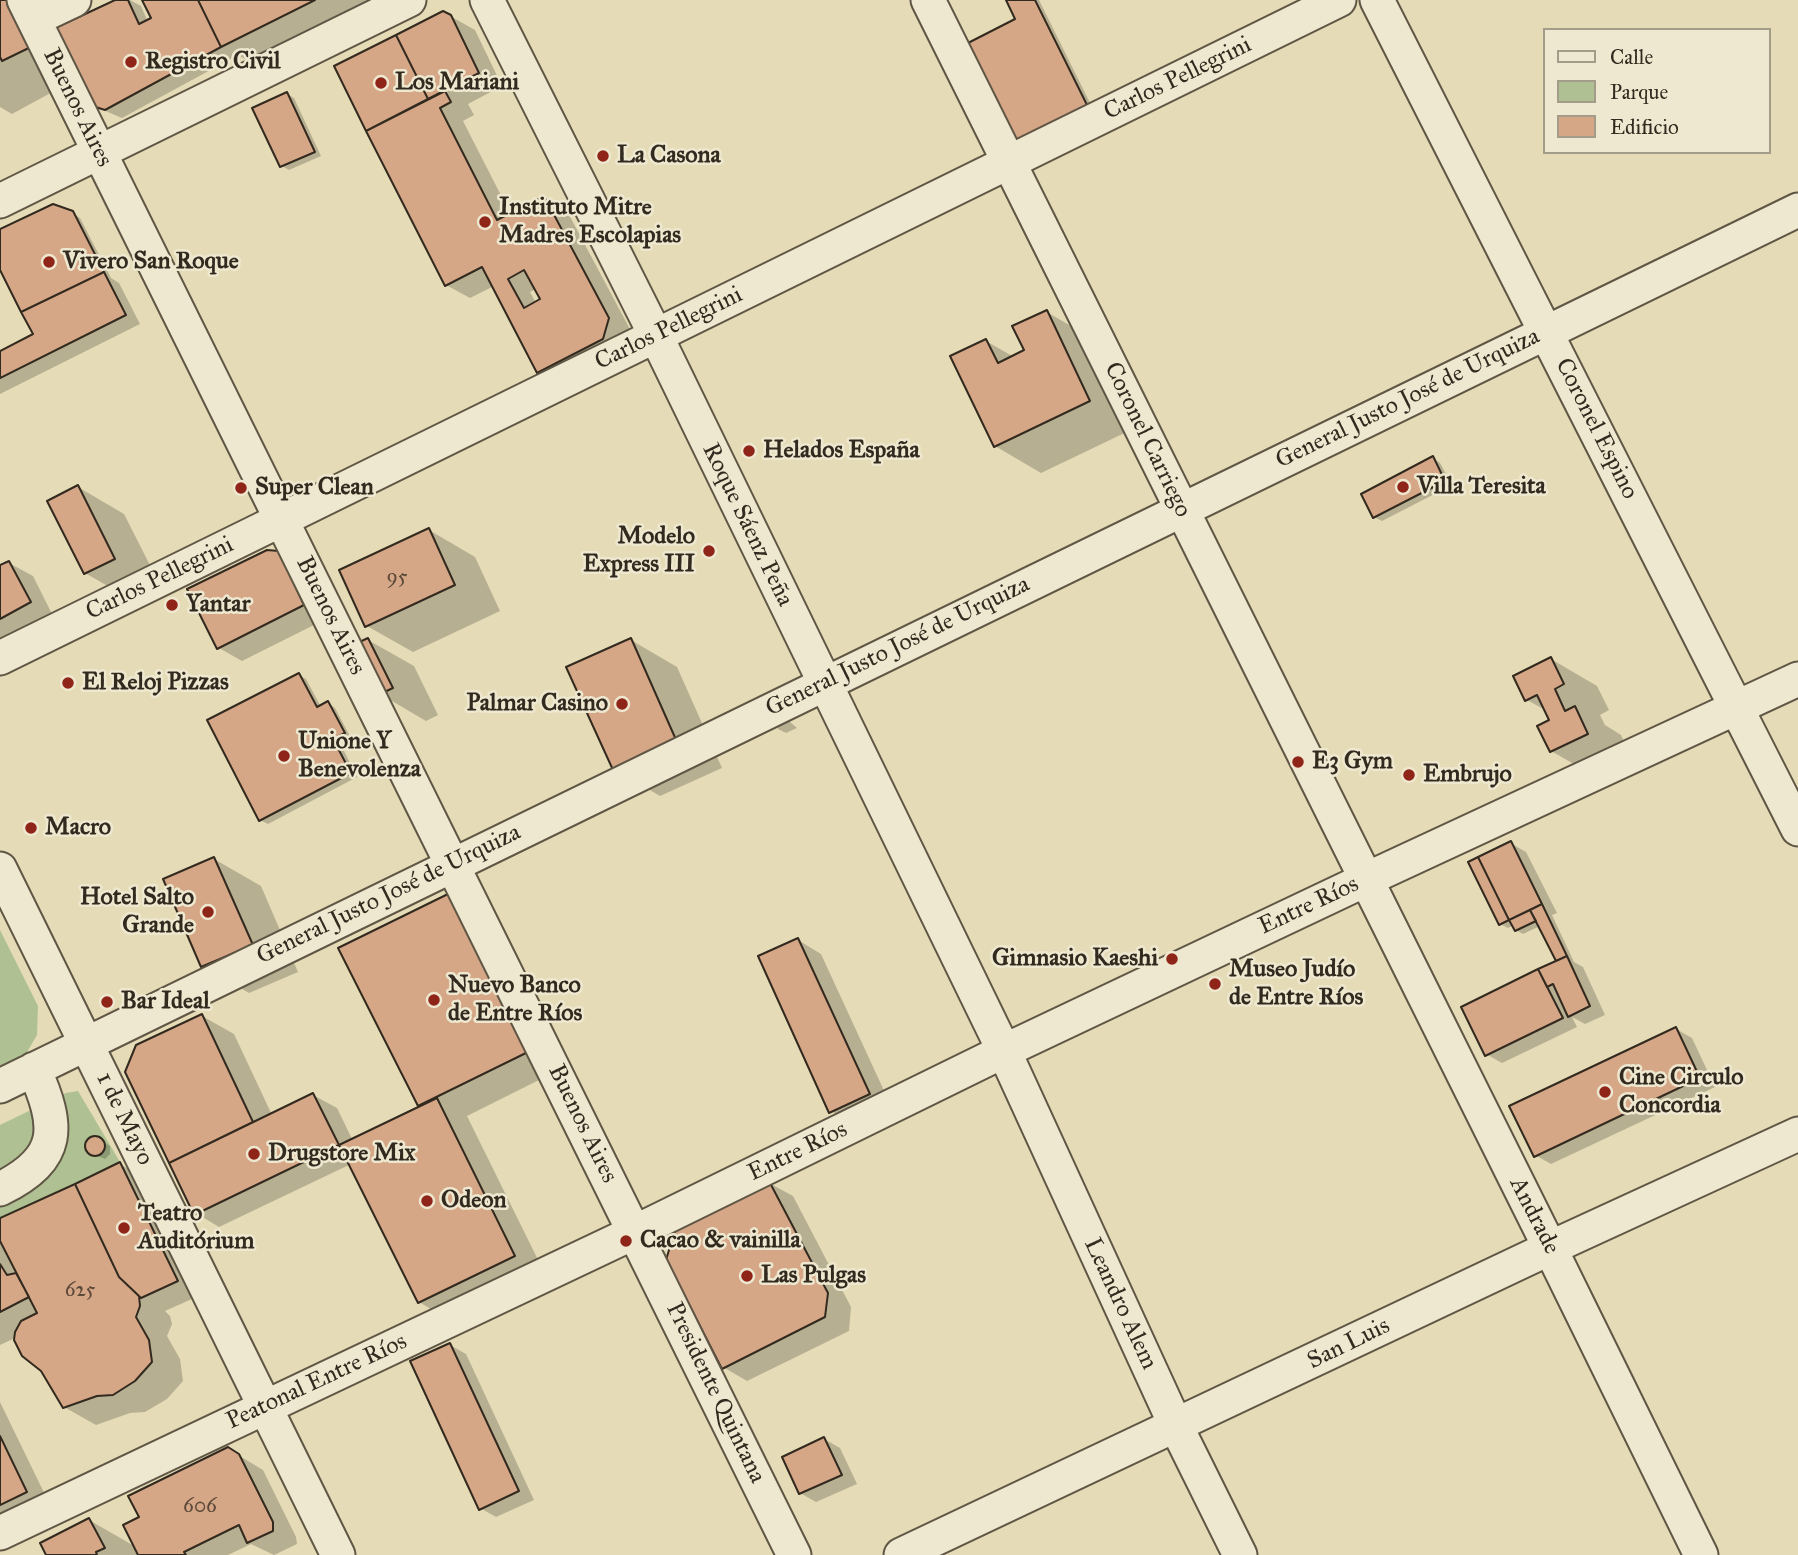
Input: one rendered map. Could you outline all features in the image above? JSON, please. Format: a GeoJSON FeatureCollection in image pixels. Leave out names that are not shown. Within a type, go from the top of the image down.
{"type":"FeatureCollection","features":[{"type":"Feature","properties":{"kind":"street"},"geometry":{"type":"LineString","coordinates":[[29,9],[74,0]]}},
{"type":"Feature","properties":{"kind":"street"},"geometry":{"type":"LineString","coordinates":[[0,201],[409,0]]}},
{"type":"Feature","properties":{"kind":"street","name":"Roque Sáenz Peña"},"geometry":{"type":"LineString","coordinates":[[487,0],[656,336],[1003,1051]]}},
{"type":"Feature","properties":{"kind":"street","name":"Coronel Carriego"},"geometry":{"type":"LineString","coordinates":[[928,0],[1365,880]]}},
{"type":"Feature","properties":{"kind":"street","name":"Carlos Pellegrini"},"geometry":{"type":"LineString","coordinates":[[0,658],[1339,0]]}},
{"type":"Feature","properties":{"kind":"street","name":"Coronel Espino"},"geometry":{"type":"LineString","coordinates":[[1377,0],[1798,829]]}},
{"type":"Feature","properties":{"kind":"street","name":"Buenos Aires"},"geometry":{"type":"LineString","coordinates":[[29,9],[635,1232]]}},
{"type":"Feature","properties":{"kind":"street","name":"General Justo José de Urquiza"},"geometry":{"type":"LineString","coordinates":[[0,1086],[1798,210]]}},
{"type":"Feature","properties":{"kind":"street","name":"Entre Ríos"},"geometry":{"type":"LineString","coordinates":[[635,1232],[1003,1051],[1798,679]]}},
{"type":"Feature","properties":{"kind":"street","name":"1 de Mayo"},"geometry":{"type":"LineString","coordinates":[[0,869],[338,1555]]}},
{"type":"Feature","properties":{"kind":"street","name":"Andrade"},"geometry":{"type":"LineString","coordinates":[[1365,880],[1701,1555]]}},
{"type":"Feature","properties":{"kind":"street","name":"Leandro Alem"},"geometry":{"type":"LineString","coordinates":[[1003,1051],[1176,1426],[1240,1555]]}},
{"type":"Feature","properties":{"kind":"street"},"geometry":{"type":"LineString","coordinates":[[0,1189],[31,1171],[51,1140],[52,1120],[48,1102],[34,1069]]}},
{"type":"Feature","properties":{"kind":"street","name":"San Luis"},"geometry":{"type":"LineString","coordinates":[[901,1555],[1550,1248],[1798,1135]]}},
{"type":"Feature","properties":{"kind":"street","name":"Peatonal Entre Ríos"},"geometry":{"type":"LineString","coordinates":[[0,1533],[635,1232]]}},
{"type":"Feature","properties":{"kind":"street","name":"Presidente Quintana"},"geometry":{"type":"LineString","coordinates":[[635,1232],[794,1555]]}},
{"type":"Feature","properties":{"kind":"green space"},"geometry":{"type":"Polygon","coordinates":[[[0,930],[38,1006],[37,1035],[23,1059],[0,1070],[0,930]]]}},
{"type":"Feature","properties":{"kind":"green space"},"geometry":{"type":"Polygon","coordinates":[[[78,1091],[120,1162],[0,1218],[0,1125],[66,1093],[78,1091]]]}},
{"type":"Feature","properties":{"kind":"building"},"geometry":{"type":"Polygon","coordinates":[[[0,0],[15,0],[37,44],[2,61],[0,57],[0,0]]]}},
{"type":"Feature","properties":{"kind":"building","name":"Registro Civil"},"geometry":{"type":"Polygon","coordinates":[[[115,0],[128,0],[139,24],[151,18],[142,0],[198,0],[221,47],[105,110],[86,104],[51,30],[115,0]]]}},
{"type":"Feature","properties":{"kind":"building"},"geometry":{"type":"Polygon","coordinates":[[[198,0],[315,0],[221,47],[198,0]]]}},
{"type":"Feature","properties":{"kind":"building"},"geometry":{"type":"Polygon","coordinates":[[[1006,0],[1035,0],[1090,111],[1028,142],[1016,139],[968,43],[1015,19],[1006,0]]]}},
{"type":"Feature","properties":{"kind":"building"},"geometry":{"type":"Polygon","coordinates":[[[443,11],[451,15],[479,73],[428,99],[396,35],[443,11]]]}},
{"type":"Feature","properties":{"kind":"building","name":"Los Mariani"},"geometry":{"type":"Polygon","coordinates":[[[396,35],[428,99],[366,131],[334,66],[396,35]]]}},
{"type":"Feature","properties":{"kind":"building","name":"Instituto Mitre Madres Escolapias"},"geometry":{"type":"Polygon","coordinates":[[[445,91],[451,102],[440,108],[497,220],[544,196],[609,318],[603,339],[537,373],[482,267],[445,286],[366,131],[445,91]],[[524,270],[508,279],[524,308],[540,299],[524,270]]]}},
{"type":"Feature","properties":{"kind":"building"},"geometry":{"type":"Polygon","coordinates":[[[287,92],[315,152],[280,167],[252,108],[287,92]]]}},
{"type":"Feature","properties":{"kind":"building","name":"Vivero San Roque"},"geometry":{"type":"Polygon","coordinates":[[[53,204],[73,211],[104,272],[21,312],[0,270],[0,229],[53,204]]]}},
{"type":"Feature","properties":{"kind":"building"},"geometry":{"type":"Polygon","coordinates":[[[104,272],[126,315],[0,378],[0,351],[33,334],[21,312],[104,272]]]}},
{"type":"Feature","properties":{"kind":"building"},"geometry":{"type":"Polygon","coordinates":[[[1047,310],[1090,401],[994,447],[950,356],[986,339],[998,363],[1024,350],[1012,326],[1047,310]]]}},
{"type":"Feature","properties":{"kind":"building","name":"Villa Teresita"},"geometry":{"type":"Polygon","coordinates":[[[1433,456],[1445,481],[1373,518],[1361,494],[1433,456]]]}},
{"type":"Feature","properties":{"kind":"building"},"geometry":{"type":"Polygon","coordinates":[[[78,485],[115,559],[84,574],[47,501],[78,485]]]}},
{"type":"Feature","properties":{"kind":"building"},"geometry":{"type":"Polygon","coordinates":[[[429,528],[455,585],[365,627],[339,570],[429,528]]]}},
{"type":"Feature","properties":{"kind":"building"},"geometry":{"type":"Polygon","coordinates":[[[267,550],[279,551],[304,605],[217,649],[187,589],[267,550]]]}},
{"type":"Feature","properties":{"kind":"building"},"geometry":{"type":"Polygon","coordinates":[[[9,561],[31,602],[0,619],[0,565],[9,561]]]}},
{"type":"Feature","properties":{"kind":"building"},"geometry":{"type":"Polygon","coordinates":[[[368,638],[393,688],[378,695],[353,645],[368,638]]]}},
{"type":"Feature","properties":{"kind":"building","name":"Palmar Casino"},"geometry":{"type":"Polygon","coordinates":[[[631,638],[677,742],[613,770],[566,667],[631,638]]]}},
{"type":"Feature","properties":{"kind":"building"},"geometry":{"type":"Polygon","coordinates":[[[1551,657],[1564,684],[1555,689],[1565,711],[1575,706],[1588,734],[1550,752],[1537,726],[1549,720],[1537,695],[1525,701],[1513,676],[1551,657]]]}},
{"type":"Feature","properties":{"kind":"building","name":"Unione Y Benevolenza"},"geometry":{"type":"Polygon","coordinates":[[[299,673],[317,707],[328,701],[345,733],[333,739],[351,773],[259,821],[207,720],[299,673]]]}},
{"type":"Feature","properties":{"kind":"building"},"geometry":{"type":"Polygon","coordinates":[[[1511,841],[1542,904],[1509,920],[1478,857],[1511,841]]]}},
{"type":"Feature","properties":{"kind":"building","name":"Hotel Salto Grande"},"geometry":{"type":"Polygon","coordinates":[[[214,857],[253,945],[201,967],[163,879],[214,857]]]}},
{"type":"Feature","properties":{"kind":"building"},"geometry":{"type":"Polygon","coordinates":[[[1478,857],[1509,920],[1499,925],[1468,862],[1478,857]]]}},
{"type":"Feature","properties":{"kind":"building","name":"Nuevo Banco de Entre Ríos"},"geometry":{"type":"Polygon","coordinates":[[[450,893],[528,1052],[418,1106],[338,948],[450,893]]]}},
{"type":"Feature","properties":{"kind":"building"},"geometry":{"type":"Polygon","coordinates":[[[1542,904],[1567,956],[1556,961],[1530,910],[1542,904]]]}},
{"type":"Feature","properties":{"kind":"building"},"geometry":{"type":"Polygon","coordinates":[[[1530,910],[1536,921],[1515,931],[1509,920],[1530,910]]]}},
{"type":"Feature","properties":{"kind":"building"},"geometry":{"type":"Polygon","coordinates":[[[798,938],[870,1094],[829,1113],[758,956],[798,938]]]}},
{"type":"Feature","properties":{"kind":"building"},"geometry":{"type":"Polygon","coordinates":[[[1567,956],[1590,1006],[1568,1017],[1553,984],[1547,987],[1538,969],[1567,956]]]}},
{"type":"Feature","properties":{"kind":"building"},"geometry":{"type":"Polygon","coordinates":[[[1538,969],[1563,1018],[1485,1056],[1461,1007],[1538,969]]]}},
{"type":"Feature","properties":{"kind":"building"},"geometry":{"type":"Polygon","coordinates":[[[202,1014],[253,1122],[169,1163],[125,1072],[136,1045],[202,1014]]]}},
{"type":"Feature","properties":{"kind":"building","name":"Cine Circulo Concordia"},"geometry":{"type":"Polygon","coordinates":[[[1676,1027],[1700,1078],[1534,1157],[1509,1106],[1676,1027]]]}},
{"type":"Feature","properties":{"kind":"building","name":"Drugstore Mix"},"geometry":{"type":"Polygon","coordinates":[[[313,1093],[339,1145],[194,1215],[169,1163],[313,1093]]]}},
{"type":"Feature","properties":{"kind":"building","name":"Odeon"},"geometry":{"type":"Polygon","coordinates":[[[437,1098],[515,1256],[418,1303],[339,1145],[437,1098]]]}},
{"type":"Feature","properties":{"kind":"building"},"geometry":{"type":"Polygon","coordinates":[[[95,1136],[102,1139],[105,1146],[102,1153],[95,1156],[88,1153],[85,1146],[88,1139],[95,1136]]]}},
{"type":"Feature","properties":{"kind":"building","name":"Teatro Auditórium"},"geometry":{"type":"Polygon","coordinates":[[[120,1162],[178,1281],[141,1298],[119,1277],[75,1184],[120,1162]]]}},
{"type":"Feature","properties":{"kind":"building","name":"Las Pulgas"},"geometry":{"type":"Polygon","coordinates":[[[769,1181],[828,1293],[825,1317],[722,1369],[666,1260],[675,1230],[769,1181]]]}},
{"type":"Feature","properties":{"kind":"building"},"geometry":{"type":"Polygon","coordinates":[[[75,1184],[119,1277],[139,1296],[140,1306],[136,1317],[149,1340],[152,1362],[135,1381],[113,1395],[97,1396],[63,1408],[41,1371],[22,1356],[14,1340],[21,1321],[37,1313],[0,1241],[0,1218],[75,1184]]]}},
{"type":"Feature","properties":{"kind":"building"},"geometry":{"type":"Polygon","coordinates":[[[0,1264],[7,1275],[16,1273],[29,1297],[0,1312],[0,1264]]]}},
{"type":"Feature","properties":{"kind":"building"},"geometry":{"type":"Polygon","coordinates":[[[450,1343],[519,1491],[479,1510],[410,1361],[450,1343]]]}},
{"type":"Feature","properties":{"kind":"building"},"geometry":{"type":"Polygon","coordinates":[[[0,1436],[27,1492],[0,1505],[0,1436]]]}},
{"type":"Feature","properties":{"kind":"building"},"geometry":{"type":"Polygon","coordinates":[[[824,1437],[842,1475],[799,1494],[782,1457],[824,1437]]]}},
{"type":"Feature","properties":{"kind":"building"},"geometry":{"type":"Polygon","coordinates":[[[228,1447],[239,1454],[273,1522],[273,1531],[247,1543],[239,1525],[184,1552],[186,1555],[138,1555],[123,1525],[139,1517],[128,1496],[228,1447]]]}},
{"type":"Feature","properties":{"kind":"building"},"geometry":{"type":"Polygon","coordinates":[[[89,1518],[105,1548],[96,1552],[97,1555],[46,1555],[40,1543],[89,1518]]]}},
{"type":"Feature","properties":{"kind":"place","name":"Registro Civil"},"geometry":{"type":"Point","coordinates":[131,62]}},
{"type":"Feature","properties":{"kind":"place","name":"Los Mariani"},"geometry":{"type":"Point","coordinates":[381,83]}},
{"type":"Feature","properties":{"kind":"place","name":"La Casona"},"geometry":{"type":"Point","coordinates":[603,156]}},
{"type":"Feature","properties":{"kind":"place","name":"Instituto Mitre Madres Escolapias"},"geometry":{"type":"Point","coordinates":[485,222]}},
{"type":"Feature","properties":{"kind":"place","name":"Vivero San Roque"},"geometry":{"type":"Point","coordinates":[49,262]}},
{"type":"Feature","properties":{"kind":"place","name":"Helados España"},"geometry":{"type":"Point","coordinates":[749,451]}},
{"type":"Feature","properties":{"kind":"place","name":"Villa Teresita"},"geometry":{"type":"Point","coordinates":[1403,487]}},
{"type":"Feature","properties":{"kind":"place","name":"Super Clean"},"geometry":{"type":"Point","coordinates":[241,488]}},
{"type":"Feature","properties":{"kind":"place","name":"Modelo Express III"},"geometry":{"type":"Point","coordinates":[709,551]}},
{"type":"Feature","properties":{"kind":"place","name":"Yantar"},"geometry":{"type":"Point","coordinates":[172,605]}},
{"type":"Feature","properties":{"kind":"place","name":"El Reloj Pizzas"},"geometry":{"type":"Point","coordinates":[68,683]}},
{"type":"Feature","properties":{"kind":"place","name":"Palmar Casino"},"geometry":{"type":"Point","coordinates":[622,704]}},
{"type":"Feature","properties":{"kind":"place","name":"Unione Y Benevolenza"},"geometry":{"type":"Point","coordinates":[284,756]}},
{"type":"Feature","properties":{"kind":"place","name":"E3 Gym"},"geometry":{"type":"Point","coordinates":[1298,762]}},
{"type":"Feature","properties":{"kind":"place","name":"Embrujo"},"geometry":{"type":"Point","coordinates":[1409,775]}},
{"type":"Feature","properties":{"kind":"place","name":"Macro"},"geometry":{"type":"Point","coordinates":[31,828]}},
{"type":"Feature","properties":{"kind":"place","name":"Hotel Salto Grande"},"geometry":{"type":"Point","coordinates":[208,912]}},
{"type":"Feature","properties":{"kind":"place","name":"Gimnasio Kaeshi"},"geometry":{"type":"Point","coordinates":[1172,959]}},
{"type":"Feature","properties":{"kind":"place","name":"Museo Judío de Entre Ríos"},"geometry":{"type":"Point","coordinates":[1215,984]}},
{"type":"Feature","properties":{"kind":"place","name":"Nuevo Banco de Entre Ríos"},"geometry":{"type":"Point","coordinates":[434,1000]}},
{"type":"Feature","properties":{"kind":"place","name":"Bar Ideal"},"geometry":{"type":"Point","coordinates":[107,1002]}},
{"type":"Feature","properties":{"kind":"place","name":"Cine Circulo Concordia"},"geometry":{"type":"Point","coordinates":[1605,1092]}},
{"type":"Feature","properties":{"kind":"place","name":"Drugstore Mix"},"geometry":{"type":"Point","coordinates":[254,1154]}},
{"type":"Feature","properties":{"kind":"place","name":"Odeon"},"geometry":{"type":"Point","coordinates":[427,1201]}},
{"type":"Feature","properties":{"kind":"place","name":"Teatro Auditórium"},"geometry":{"type":"Point","coordinates":[124,1228]}},
{"type":"Feature","properties":{"kind":"place","name":"Cacao & vainilla"},"geometry":{"type":"Point","coordinates":[626,1241]}},
{"type":"Feature","properties":{"kind":"place","name":"Las Pulgas"},"geometry":{"type":"Point","coordinates":[747,1276]}}]}
